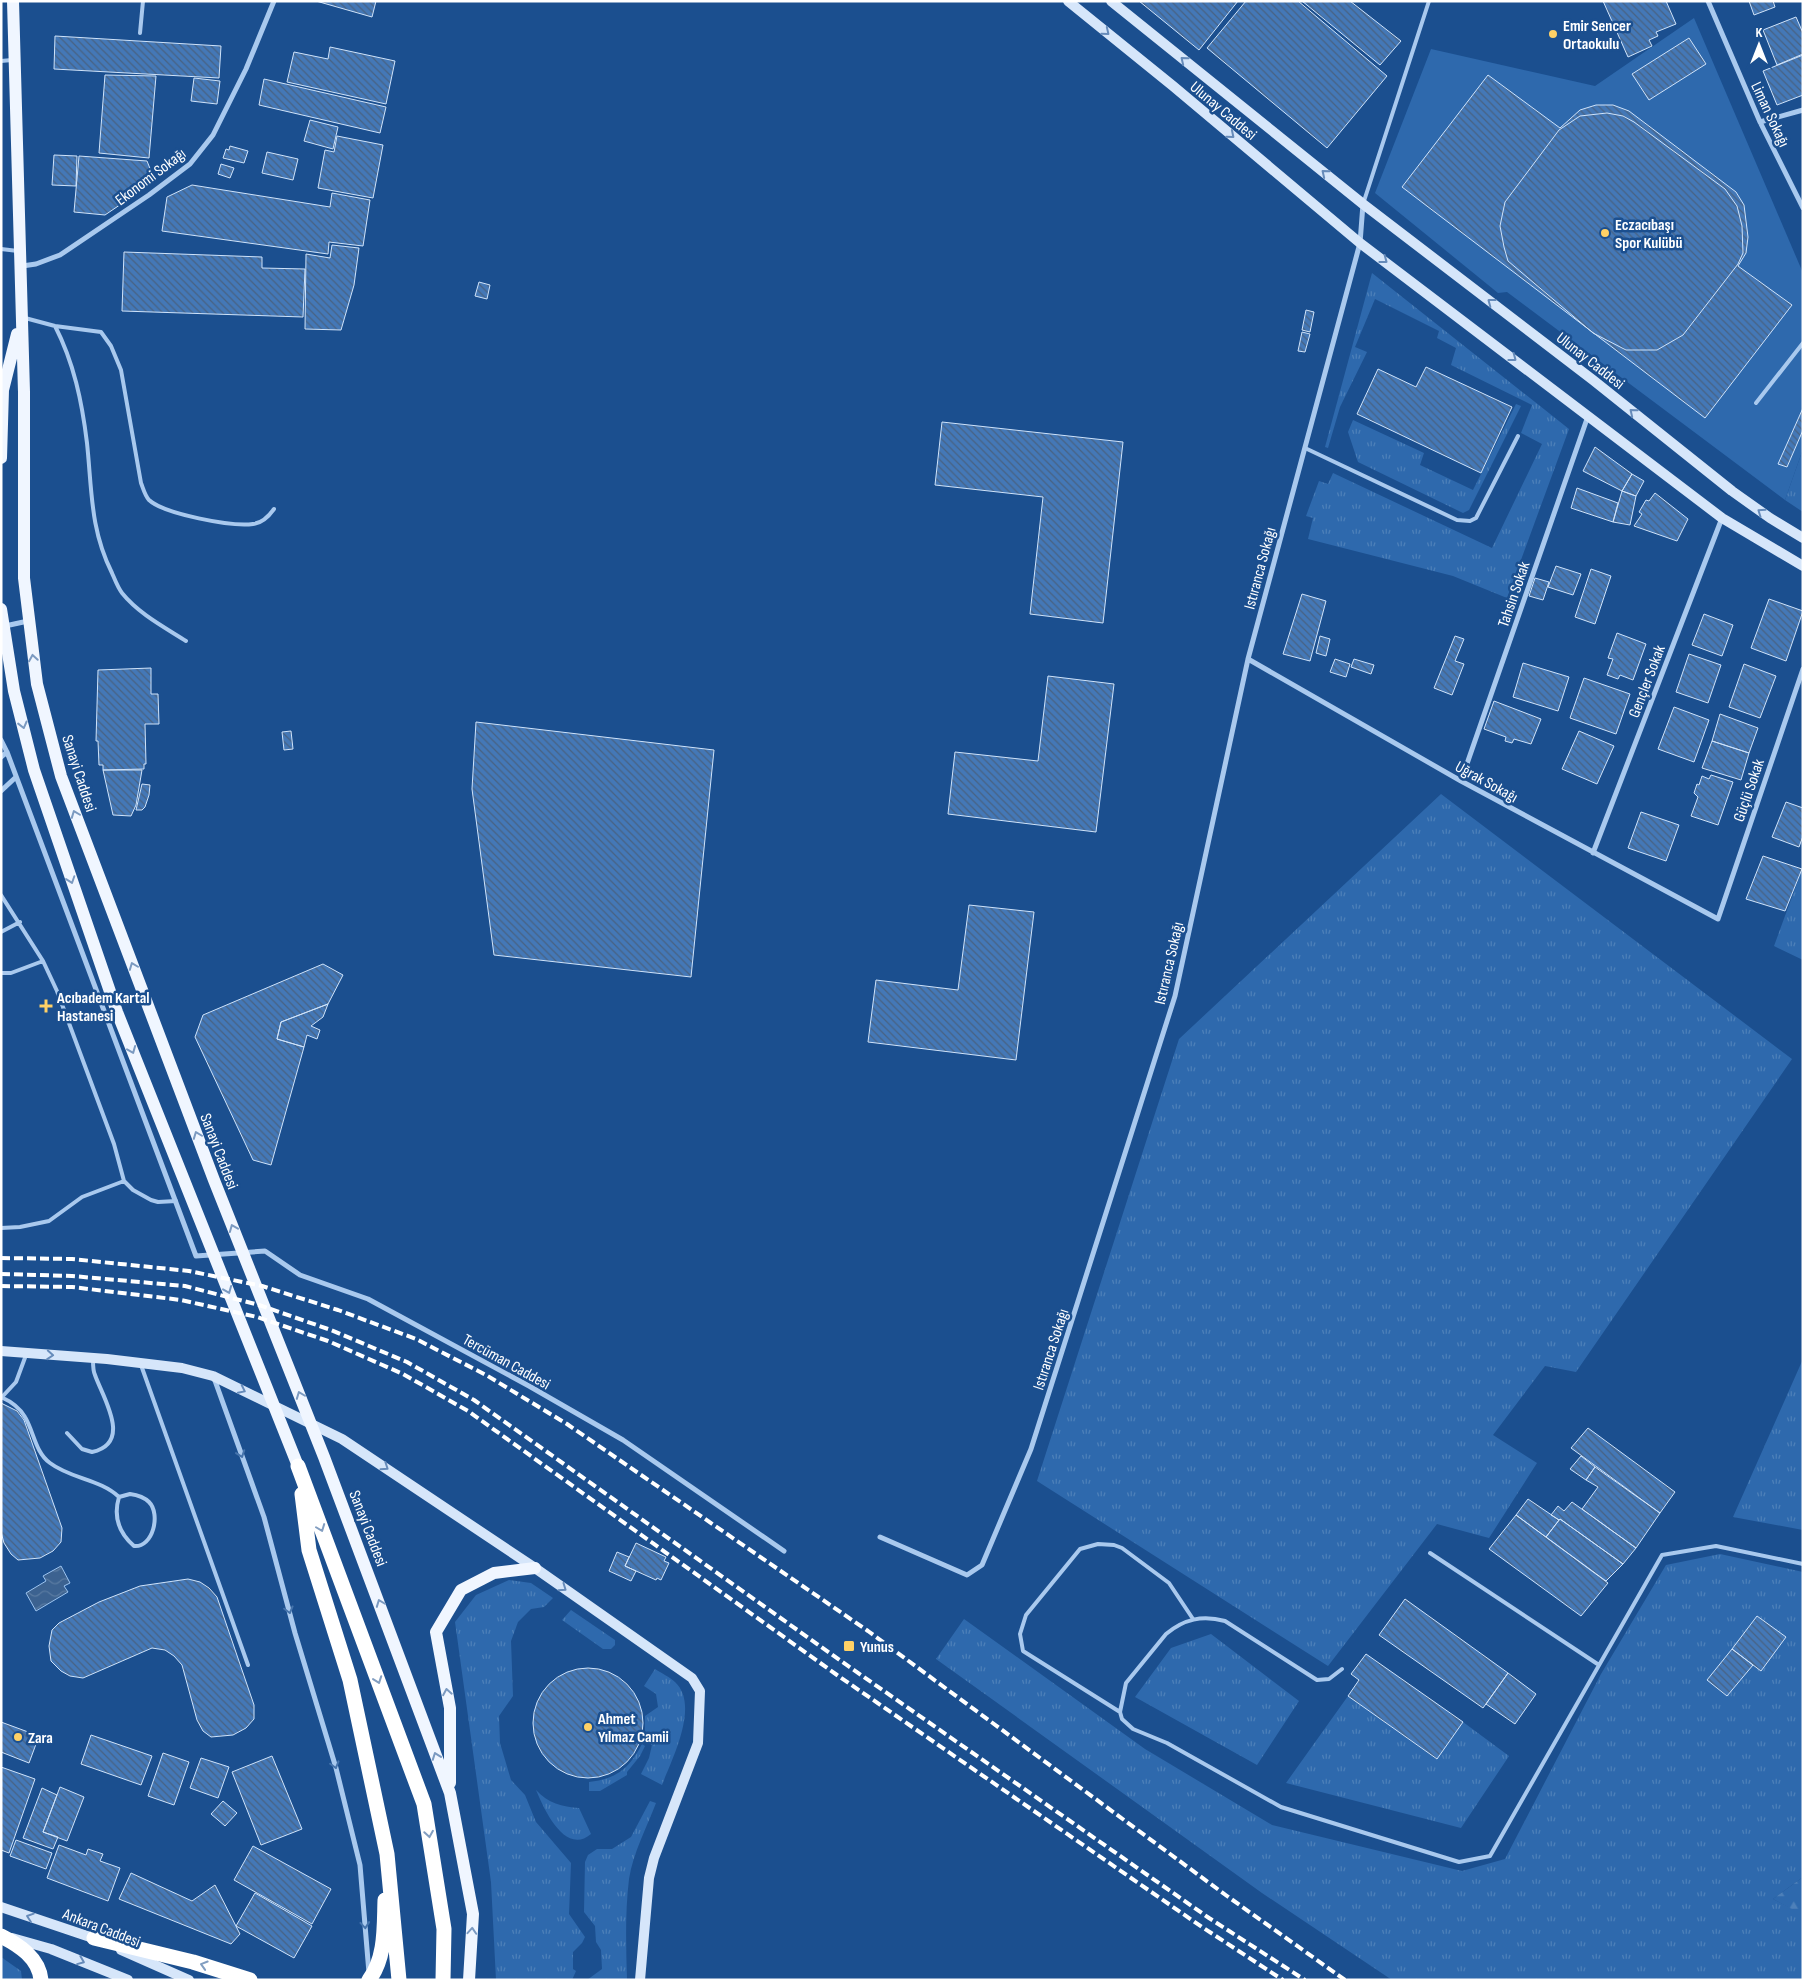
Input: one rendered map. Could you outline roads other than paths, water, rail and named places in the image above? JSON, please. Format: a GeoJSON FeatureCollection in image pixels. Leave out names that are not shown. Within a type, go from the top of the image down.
{"type":"FeatureCollection","features":[{"type":"Feature","properties":{"kind":"highway"},"geometry":{"type":"LineString","coordinates":[[298,1466],[309,1550],[350,1680],[388,1854],[389,1927],[399,1980]]}},
{"type":"Feature","properties":{"kind":"highway"},"geometry":{"type":"LineString","coordinates":[[298,1466],[424,1804],[444,1929],[443,1980]]}},
{"type":"Feature","properties":{"kind":"highway"},"geometry":{"type":"LineString","coordinates":[[369,1980],[376,1970],[389,1927]]}},
{"type":"Feature","properties":{"kind":"highway"},"geometry":{"type":"LineString","coordinates":[[1,1936],[19,1946],[29,1955],[40,1974],[41,1980]]}},
{"type":"Feature","properties":{"kind":"highway"},"geometry":{"type":"LineString","coordinates":[[94,1938],[194,1962],[250,1980]]}},
{"type":"Feature","properties":{"kind":"main road","name":"Sanayi Caddesi"},"geometry":{"type":"LineString","coordinates":[[13,1],[8,60],[24,392],[24,578],[37,684],[61,776],[214,1180],[324,1457],[450,1793],[473,1914],[469,1980]]}},
{"type":"Feature","properties":{"kind":"main road","name":"Sanayi Caddesi"},"geometry":{"type":"LineString","coordinates":[[1,458],[3,390],[21,317]]}},
{"type":"Feature","properties":{"kind":"main road"},"geometry":{"type":"LineString","coordinates":[[1,608],[2,628],[14,691],[34,770],[117,1012],[298,1466]]}},
{"type":"Feature","properties":{"kind":"main road"},"geometry":{"type":"LineString","coordinates":[[450,1793],[450,1708],[436,1632],[461,1590],[494,1573],[535,1568]]}},
{"type":"Feature","properties":{"kind":"street","name":"Ekonomi Sokağı"},"geometry":{"type":"LineString","coordinates":[[19,266],[36,264],[60,255],[149,195],[190,164],[213,135],[246,69],[274,1]]}},
{"type":"Feature","properties":{"kind":"street","name":"Ulunay Caddesi"},"geometry":{"type":"LineString","coordinates":[[1068,1],[1173,86],[1360,243],[1589,415],[1722,518],[1803,566]]}},
{"type":"Feature","properties":{"kind":"street","name":"Ulunay Caddesi"},"geometry":{"type":"LineString","coordinates":[[1111,1],[1363,204],[1593,380],[1732,492],[1803,538]]}},
{"type":"Feature","properties":{"kind":"street","name":"Liman Sokağı"},"geometry":{"type":"LineString","coordinates":[[1708,1],[1760,122],[1803,208]]}},
{"type":"Feature","properties":{"kind":"street"},"geometry":{"type":"LineString","coordinates":[[1760,122],[1803,110]]}},
{"type":"Feature","properties":{"kind":"street"},"geometry":{"type":"LineString","coordinates":[[1360,243],[1363,204]]}},
{"type":"Feature","properties":{"kind":"street","name":"Istıranca Sokağı"},"geometry":{"type":"LineString","coordinates":[[880,1536],[967,1575],[982,1565],[1031,1449],[1175,996],[1248,659],[1360,243]]}},
{"type":"Feature","properties":{"kind":"street","name":"Tahsin Sokak"},"geometry":{"type":"LineString","coordinates":[[1460,781],[1589,415]]}},
{"type":"Feature","properties":{"kind":"street","name":"Gençler Sokak"},"geometry":{"type":"LineString","coordinates":[[1593,853],[1722,518]]}},
{"type":"Feature","properties":{"kind":"street"},"geometry":{"type":"LineString","coordinates":[[2,628],[29,621]]}},
{"type":"Feature","properties":{"kind":"street","name":"Uğrak Sokağı"},"geometry":{"type":"LineString","coordinates":[[1248,659],[1460,781],[1718,919]]}},
{"type":"Feature","properties":{"kind":"street","name":"Güçlü Sokak"},"geometry":{"type":"LineString","coordinates":[[1718,919],[1803,669]]}},
{"type":"Feature","properties":{"kind":"street"},"geometry":{"type":"LineString","coordinates":[[1,740],[176,1201]]}},
{"type":"Feature","properties":{"kind":"street"},"geometry":{"type":"LineString","coordinates":[[1,757],[7,752]]}},
{"type":"Feature","properties":{"kind":"street"},"geometry":{"type":"LineString","coordinates":[[1,791],[16,777]]}},
{"type":"Feature","properties":{"kind":"street","name":"Tercüman Caddesi"},"geometry":{"type":"LineString","coordinates":[[176,1201],[196,1256],[265,1251],[300,1275],[368,1299],[529,1386],[623,1440],[784,1551]]}},
{"type":"Feature","properties":{"kind":"street"},"geometry":{"type":"LineString","coordinates":[[1,1351],[140,1363],[182,1368],[213,1376],[342,1439],[535,1568],[692,1678],[700,1691],[698,1743],[654,1858],[649,1878],[640,1980]]}},
{"type":"Feature","properties":{"kind":"street"},"geometry":{"type":"LineString","coordinates":[[213,1376],[264,1517],[295,1633],[336,1768],[360,1865],[369,1980]]}},
{"type":"Feature","properties":{"kind":"street","name":"Ankara Caddesi"},"geometry":{"type":"LineString","coordinates":[[1,1907],[94,1938],[189,1980]]}},
{"type":"Feature","properties":{"kind":"street"},"geometry":{"type":"LineString","coordinates":[[1,1936],[51,1949],[128,1980]]}},
{"type":"Feature","properties":{"kind":"lane"},"geometry":{"type":"LineString","coordinates":[[140,33],[143,1]]}},
{"type":"Feature","properties":{"kind":"lane"},"geometry":{"type":"LineString","coordinates":[[1363,204],[1428,1]]}},
{"type":"Feature","properties":{"kind":"lane"},"geometry":{"type":"LineString","coordinates":[[1,249],[18,251]]}},
{"type":"Feature","properties":{"kind":"lane"},"geometry":{"type":"LineString","coordinates":[[21,317],[55,326],[101,332],[112,346],[121,370],[141,483],[148,499],[162,509],[219,522],[254,524],[267,518],[274,509]]}},
{"type":"Feature","properties":{"kind":"lane"},"geometry":{"type":"LineString","coordinates":[[55,326],[67,350],[79,388],[87,442],[93,518],[102,555],[121,593],[147,616],[186,641]]}},
{"type":"Feature","properties":{"kind":"lane"},"geometry":{"type":"LineString","coordinates":[[1756,403],[1803,344]]}},
{"type":"Feature","properties":{"kind":"lane"},"geometry":{"type":"LineString","coordinates":[[1305,448],[1457,520],[1470,521],[1476,518],[1518,436]]}},
{"type":"Feature","properties":{"kind":"lane"},"geometry":{"type":"LineString","coordinates":[[1,895],[20,922],[43,961],[57,991],[114,1144],[124,1181],[133,1190],[151,1200],[158,1202],[176,1201]]}},
{"type":"Feature","properties":{"kind":"lane"},"geometry":{"type":"LineString","coordinates":[[1,932],[20,922]]}},
{"type":"Feature","properties":{"kind":"lane"},"geometry":{"type":"LineString","coordinates":[[1,973],[11,973],[43,961]]}},
{"type":"Feature","properties":{"kind":"lane"},"geometry":{"type":"LineString","coordinates":[[1,1228],[20,1227],[49,1220],[82,1197],[124,1181]]}},
{"type":"Feature","properties":{"kind":"lane"},"geometry":{"type":"LineString","coordinates":[[27,1353],[16,1382],[2,1397],[19,1409],[25,1416],[38,1449],[49,1462],[65,1473],[110,1488],[119,1497]]}},
{"type":"Feature","properties":{"kind":"lane"},"geometry":{"type":"LineString","coordinates":[[67,1433],[82,1449],[92,1452],[105,1446],[112,1436],[114,1430],[112,1414],[94,1374],[92,1358]]}},
{"type":"Feature","properties":{"kind":"lane"},"geometry":{"type":"LineString","coordinates":[[140,1363],[248,1665]]}},
{"type":"Feature","properties":{"kind":"lane"},"geometry":{"type":"LineString","coordinates":[[130,1494],[137,1495],[152,1506],[154,1528],[143,1546],[134,1546],[123,1536],[116,1507],[119,1497],[130,1494]]}},
{"type":"Feature","properties":{"kind":"lane"},"geometry":{"type":"LineString","coordinates":[[1120,1712],[1023,1651],[1020,1634],[1026,1615],[1080,1549],[1106,1544],[1122,1548],[1169,1583],[1193,1619]]}},
{"type":"Feature","properties":{"kind":"lane"},"geometry":{"type":"LineString","coordinates":[[1342,1669],[1329,1679],[1317,1680],[1225,1621],[1214,1618],[1193,1619],[1174,1627],[1166,1634],[1126,1683],[1120,1712],[1122,1719],[1133,1729],[1167,1743],[1281,1807],[1459,1862],[1490,1856],[1662,1555],[1716,1546],[1803,1564]]}},
{"type":"Feature","properties":{"kind":"lane"},"geometry":{"type":"LineString","coordinates":[[1430,1553],[1599,1665]]}},
{"type":"Feature","properties":{"kind":"water"},"geometry":{"type":"Polygon","coordinates":[[[61,1566],[70,1583],[64,1586],[68,1592],[36,1611],[26,1593],[46,1581],[43,1576],[61,1566]]]}},
{"type":"Feature","properties":{"kind":"railway"},"geometry":{"type":"LineString","coordinates":[[1,1258],[72,1259],[189,1271],[262,1286],[338,1310],[416,1339],[486,1375],[567,1424],[868,1631],[1227,1896],[1345,1980]]}},
{"type":"Feature","properties":{"kind":"railway"},"geometry":{"type":"LineString","coordinates":[[1,1274],[72,1276],[185,1286],[259,1305],[331,1330],[407,1362],[474,1400],[841,1661],[1209,1918],[1305,1980]]}},
{"type":"Feature","properties":{"kind":"railway"},"geometry":{"type":"LineString","coordinates":[[1,1286],[72,1287],[181,1300],[257,1317],[328,1341],[403,1374],[468,1411],[837,1675],[1202,1927],[1283,1980]]}},
{"type":"Feature","properties":{"kind":"place","name":"Emir Sencer Ortaokulu"},"geometry":{"type":"Point","coordinates":[1553,34]}},
{"type":"Feature","properties":{"kind":"place","name":"Eczacıbaşı Spor Kulübü"},"geometry":{"type":"Point","coordinates":[1605,233]}},
{"type":"Feature","properties":{"kind":"place","name":"Acıbadem Kartal Hastanesi"},"geometry":{"type":"Point","coordinates":[46,1006]}},
{"type":"Feature","properties":{"kind":"place","name":"Yunus"},"geometry":{"type":"Point","coordinates":[849,1646]}},
{"type":"Feature","properties":{"kind":"place","name":"Ahmet Yılmaz Camii"},"geometry":{"type":"Point","coordinates":[588,1727]}},
{"type":"Feature","properties":{"kind":"place","name":"Zara"},"geometry":{"type":"Point","coordinates":[18,1737]}}]}
